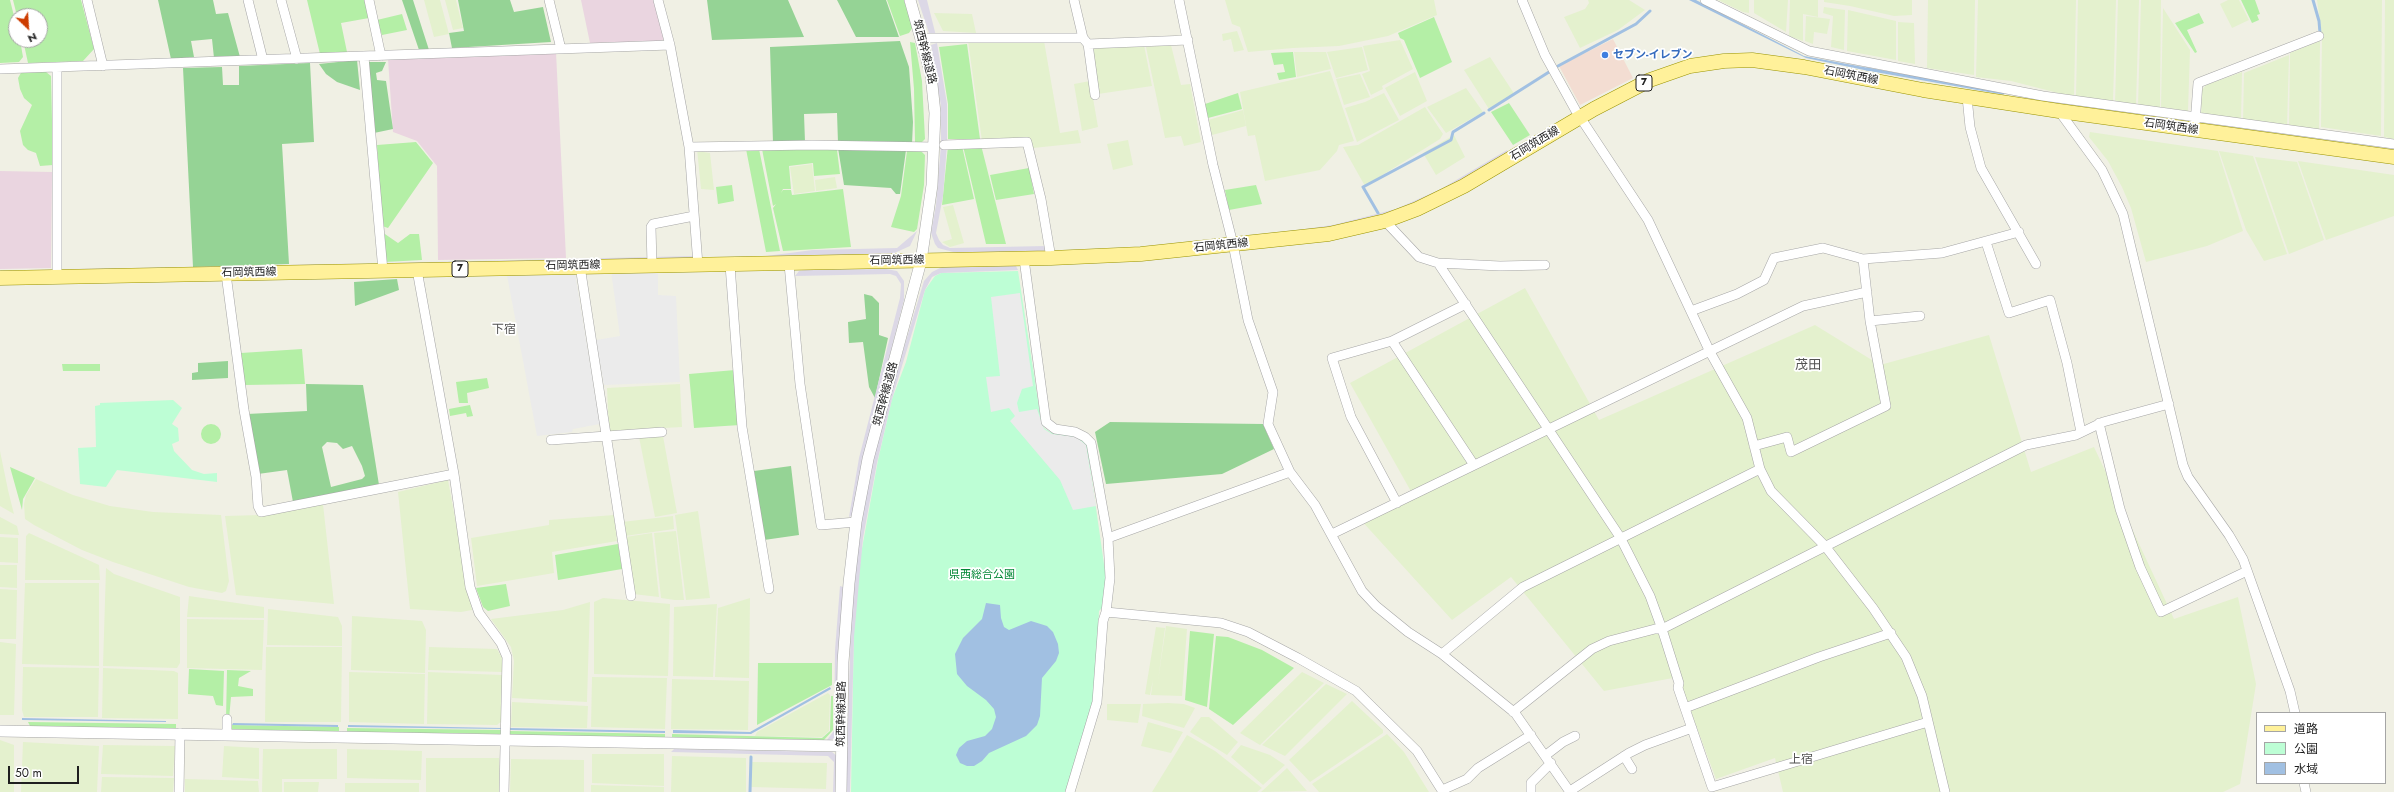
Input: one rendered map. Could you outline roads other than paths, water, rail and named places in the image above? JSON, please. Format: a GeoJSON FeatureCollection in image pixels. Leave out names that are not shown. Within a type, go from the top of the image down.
{"type":"FeatureCollection","features":[{"type":"Feature","properties":{"kind":"main road","name":"石岡筑西線"},"geometry":{"type":"LineString","coordinates":[[0,278],[580,266],[730,265],[1024,259],[1141,254],[1329,234],[1385,221],[1417,209],[1464,186],[1580,117],[1650,80],[1690,66],[1724,60],[1752,60],[1967,97],[2042,102],[2059,112],[2195,124],[2394,157]]}},
{"type":"Feature","properties":{"kind":"street"},"geometry":{"type":"LineString","coordinates":[[87,0],[103,66]]}},
{"type":"Feature","properties":{"kind":"street"},"geometry":{"type":"LineString","coordinates":[[248,0],[263,60]]}},
{"type":"Feature","properties":{"kind":"street"},"geometry":{"type":"LineString","coordinates":[[281,0],[297,59]]}},
{"type":"Feature","properties":{"kind":"street"},"geometry":{"type":"LineString","coordinates":[[370,0],[381,56]]}},
{"type":"Feature","properties":{"kind":"street"},"geometry":{"type":"LineString","coordinates":[[549,0],[561,49]]}},
{"type":"Feature","properties":{"kind":"street"},"geometry":{"type":"LineString","coordinates":[[658,0],[670,44],[689,147],[698,265]]}},
{"type":"Feature","properties":{"kind":"street","name":"筑西幹線道路"},"geometry":{"type":"LineString","coordinates":[[841,792],[844,662],[849,583],[856,522],[868,459],[921,261],[939,146],[932,75],[910,0]]}},
{"type":"Feature","properties":{"kind":"street"},"geometry":{"type":"LineString","coordinates":[[1074,0],[1085,41],[1096,95]]}},
{"type":"Feature","properties":{"kind":"street"},"geometry":{"type":"LineString","coordinates":[[1179,0],[1213,166],[1233,244],[1248,320],[1273,392],[1268,424],[1290,472],[1315,505],[1362,591],[1376,606],[1408,632],[1442,654],[1514,712],[1546,755],[1570,792],[1624,756],[1644,745],[1692,728]]}},
{"type":"Feature","properties":{"kind":"street"},"geometry":{"type":"LineString","coordinates":[[1522,0],[1545,55],[1580,117],[1648,220],[1710,352],[1747,418],[1760,469],[1771,491],[1825,546],[1891,633],[1906,657],[1922,696],[1945,792]]}},
{"type":"Feature","properties":{"kind":"street"},"geometry":{"type":"LineString","coordinates":[[1705,0],[1809,51],[2042,102],[2195,124],[2394,144]]}},
{"type":"Feature","properties":{"kind":"street"},"geometry":{"type":"LineString","coordinates":[[2195,124],[2198,83],[2319,36]]}},
{"type":"Feature","properties":{"kind":"street"},"geometry":{"type":"LineString","coordinates":[[922,38],[1085,41],[1188,40]]}},
{"type":"Feature","properties":{"kind":"street"},"geometry":{"type":"LineString","coordinates":[[0,69],[364,57],[670,44]]}},
{"type":"Feature","properties":{"kind":"street"},"geometry":{"type":"LineString","coordinates":[[364,57],[383,271]]}},
{"type":"Feature","properties":{"kind":"street"},"geometry":{"type":"LineString","coordinates":[[57,68],[57,277]]}},
{"type":"Feature","properties":{"kind":"street"},"geometry":{"type":"LineString","coordinates":[[1967,97],[1970,127],[1981,168],[2036,264]]}},
{"type":"Feature","properties":{"kind":"street"},"geometry":{"type":"LineString","coordinates":[[2059,112],[2102,170],[2123,214],[2169,404],[2179,452],[2188,477],[2230,534],[2247,571],[2290,691],[2295,712]]}},
{"type":"Feature","properties":{"kind":"street"},"geometry":{"type":"LineString","coordinates":[[689,147],[812,145],[939,146],[1027,142],[1041,199],[1051,258]]}},
{"type":"Feature","properties":{"kind":"street"},"geometry":{"type":"LineString","coordinates":[[652,265],[650,226],[652,224],[694,216]]}},
{"type":"Feature","properties":{"kind":"street"},"geometry":{"type":"LineString","coordinates":[[1385,221],[1419,257],[1438,263],[1500,266],[1545,265]]}},
{"type":"Feature","properties":{"kind":"street"},"geometry":{"type":"LineString","coordinates":[[1691,311],[1737,294],[1764,280],[1774,258],[1822,248],[1863,260],[1942,253],[2019,232]]}},
{"type":"Feature","properties":{"kind":"street"},"geometry":{"type":"LineString","coordinates":[[1986,242],[2009,313],[2050,300],[2067,363],[2081,432]]}},
{"type":"Feature","properties":{"kind":"street"},"geometry":{"type":"LineString","coordinates":[[1024,259],[1046,422],[1055,429],[1075,432],[1085,437],[1091,443],[1108,538],[1110,578],[1106,612],[1103,621],[1097,702],[1070,792]]}},
{"type":"Feature","properties":{"kind":"street"},"geometry":{"type":"LineString","coordinates":[[1754,446],[1787,437],[1791,452],[1886,406],[1870,321],[1863,260]]}},
{"type":"Feature","properties":{"kind":"street"},"geometry":{"type":"LineString","coordinates":[[1438,263],[1620,537],[1650,596],[1662,629],[1685,708],[1712,787],[1928,722]]}},
{"type":"Feature","properties":{"kind":"street"},"geometry":{"type":"LineString","coordinates":[[789,264],[800,384],[821,525],[856,522]]}},
{"type":"Feature","properties":{"kind":"street"},"geometry":{"type":"LineString","coordinates":[[730,265],[742,426],[769,589]]}},
{"type":"Feature","properties":{"kind":"street"},"geometry":{"type":"LineString","coordinates":[[580,266],[631,596]]}},
{"type":"Feature","properties":{"kind":"street"},"geometry":{"type":"LineString","coordinates":[[417,270],[454,474],[470,587],[479,613],[501,643],[507,657],[504,792]]}},
{"type":"Feature","properties":{"kind":"street"},"geometry":{"type":"LineString","coordinates":[[226,274],[244,410],[256,477],[258,506],[261,512],[454,474]]}},
{"type":"Feature","properties":{"kind":"street"},"geometry":{"type":"LineString","coordinates":[[1332,534],[1803,306],[1867,292]]}},
{"type":"Feature","properties":{"kind":"street"},"geometry":{"type":"LineString","coordinates":[[1397,503],[1351,417],[1332,358],[1392,341],[1466,304]]}},
{"type":"Feature","properties":{"kind":"street"},"geometry":{"type":"LineString","coordinates":[[1870,321],[1920,316]]}},
{"type":"Feature","properties":{"kind":"street"},"geometry":{"type":"LineString","coordinates":[[1392,341],[1474,465]]}},
{"type":"Feature","properties":{"kind":"street"},"geometry":{"type":"LineString","coordinates":[[1514,712],[1592,649],[1624,637],[1654,629],[1662,629],[2026,445],[2081,432],[2099,423],[2169,404]]}},
{"type":"Feature","properties":{"kind":"street"},"geometry":{"type":"LineString","coordinates":[[2099,423],[2120,509],[2140,567],[2160,612],[2247,571]]}},
{"type":"Feature","properties":{"kind":"street"},"geometry":{"type":"LineString","coordinates":[[551,440],[662,432]]}},
{"type":"Feature","properties":{"kind":"street"},"geometry":{"type":"LineString","coordinates":[[1442,654],[1523,587],[1620,537],[1760,469]]}},
{"type":"Feature","properties":{"kind":"street"},"geometry":{"type":"LineString","coordinates":[[1108,538],[1290,472]]}},
{"type":"Feature","properties":{"kind":"street"},"geometry":{"type":"LineString","coordinates":[[1106,612],[1221,623],[1248,632],[1298,658],[1356,691],[1417,751],[1443,791],[1467,779],[1478,768],[1531,735]]}},
{"type":"Feature","properties":{"kind":"street"},"geometry":{"type":"LineString","coordinates":[[1685,708],[1819,657],[1891,633]]}},
{"type":"Feature","properties":{"kind":"street"},"geometry":{"type":"LineString","coordinates":[[227,719],[227,734]]}},
{"type":"Feature","properties":{"kind":"street"},"geometry":{"type":"LineString","coordinates":[[0,731],[180,733],[842,746]]}},
{"type":"Feature","properties":{"kind":"street"},"geometry":{"type":"LineString","coordinates":[[179,792],[180,733]]}},
{"type":"Feature","properties":{"kind":"street"},"geometry":{"type":"LineString","coordinates":[[1546,755],[1563,742],[1575,736]]}},
{"type":"Feature","properties":{"kind":"street"},"geometry":{"type":"LineString","coordinates":[[1624,756],[1632,769]]}},
{"type":"Feature","properties":{"kind":"street"},"geometry":{"type":"LineString","coordinates":[[1532,792],[1531,783],[1551,763]]}},
{"type":"Feature","properties":{"kind":"water"},"geometry":{"type":"Polygon","coordinates":[[[1689,0],[1696,0],[1804,56],[1869,68],[1869,71],[1806,58],[1689,0]]]}},
{"type":"Feature","properties":{"kind":"water"},"geometry":{"type":"Polygon","coordinates":[[[986,603],[1000,605],[1001,618],[1004,627],[1009,630],[1031,621],[1047,626],[1053,632],[1058,644],[1059,653],[1056,661],[1042,678],[1040,716],[1037,725],[1026,736],[989,753],[982,761],[974,766],[967,766],[960,763],[956,755],[959,748],[967,741],[985,736],[992,729],[996,717],[994,709],[986,700],[967,686],[957,674],[955,654],[963,638],[982,619],[986,603]]]}},
{"type":"Feature","properties":{"kind":"water"},"geometry":{"type":"Polygon","coordinates":[[[830,687],[831,689],[751,734],[673,733],[673,730],[750,732],[830,687]]]}},
{"type":"Feature","properties":{"kind":"water"},"geometry":{"type":"Polygon","coordinates":[[[22,718],[166,721],[166,722],[22,720],[22,718]]]}},
{"type":"Feature","properties":{"kind":"water"},"geometry":{"type":"Polygon","coordinates":[[[233,723],[338,725],[338,727],[232,725],[233,723]]]}},
{"type":"Feature","properties":{"kind":"water"},"geometry":{"type":"Polygon","coordinates":[[[348,725],[501,728],[501,729],[348,727],[348,725]]]}},
{"type":"Feature","properties":{"kind":"water"},"geometry":{"type":"Polygon","coordinates":[[[510,728],[665,731],[665,733],[510,730],[510,728]]]}},
{"type":"Feature","properties":{"kind":"waterway"},"geometry":{"type":"LineString","coordinates":[[2313,0],[2319,21],[2320,33],[2318,34]]}},
{"type":"Feature","properties":{"kind":"waterway"},"geometry":{"type":"LineString","coordinates":[[1558,66],[1636,24],[1650,11]]}},
{"type":"Feature","properties":{"kind":"waterway"},"geometry":{"type":"LineString","coordinates":[[1867,69],[2003,93]]}},
{"type":"Feature","properties":{"kind":"waterway"},"geometry":{"type":"LineString","coordinates":[[1489,110],[1549,72]]}},
{"type":"Feature","properties":{"kind":"waterway"},"geometry":{"type":"LineString","coordinates":[[1378,213],[1363,187],[1451,140],[1453,132],[1484,113]]}},
{"type":"Feature","properties":{"kind":"waterway"},"geometry":{"type":"LineString","coordinates":[[750,792],[751,757]]}},
{"type":"Feature","properties":{"kind":"place","name":"セブン-イレブン"},"geometry":{"type":"Point","coordinates":[1605,55]}},
{"type":"Feature","properties":{"kind":"district","name":"下宿"},"geometry":{"type":"Point","coordinates":[504,330]}},
{"type":"Feature","properties":{"kind":"district","name":"茂田"},"geometry":{"type":"Point","coordinates":[1808,366]}},
{"type":"Feature","properties":{"kind":"district","name":"上宿"},"geometry":{"type":"Point","coordinates":[1801,760]}},
{"type":"Feature","properties":{"kind":"park label","name":"県西総合公園"},"geometry":{"type":"Point","coordinates":[982,575]}}]}
